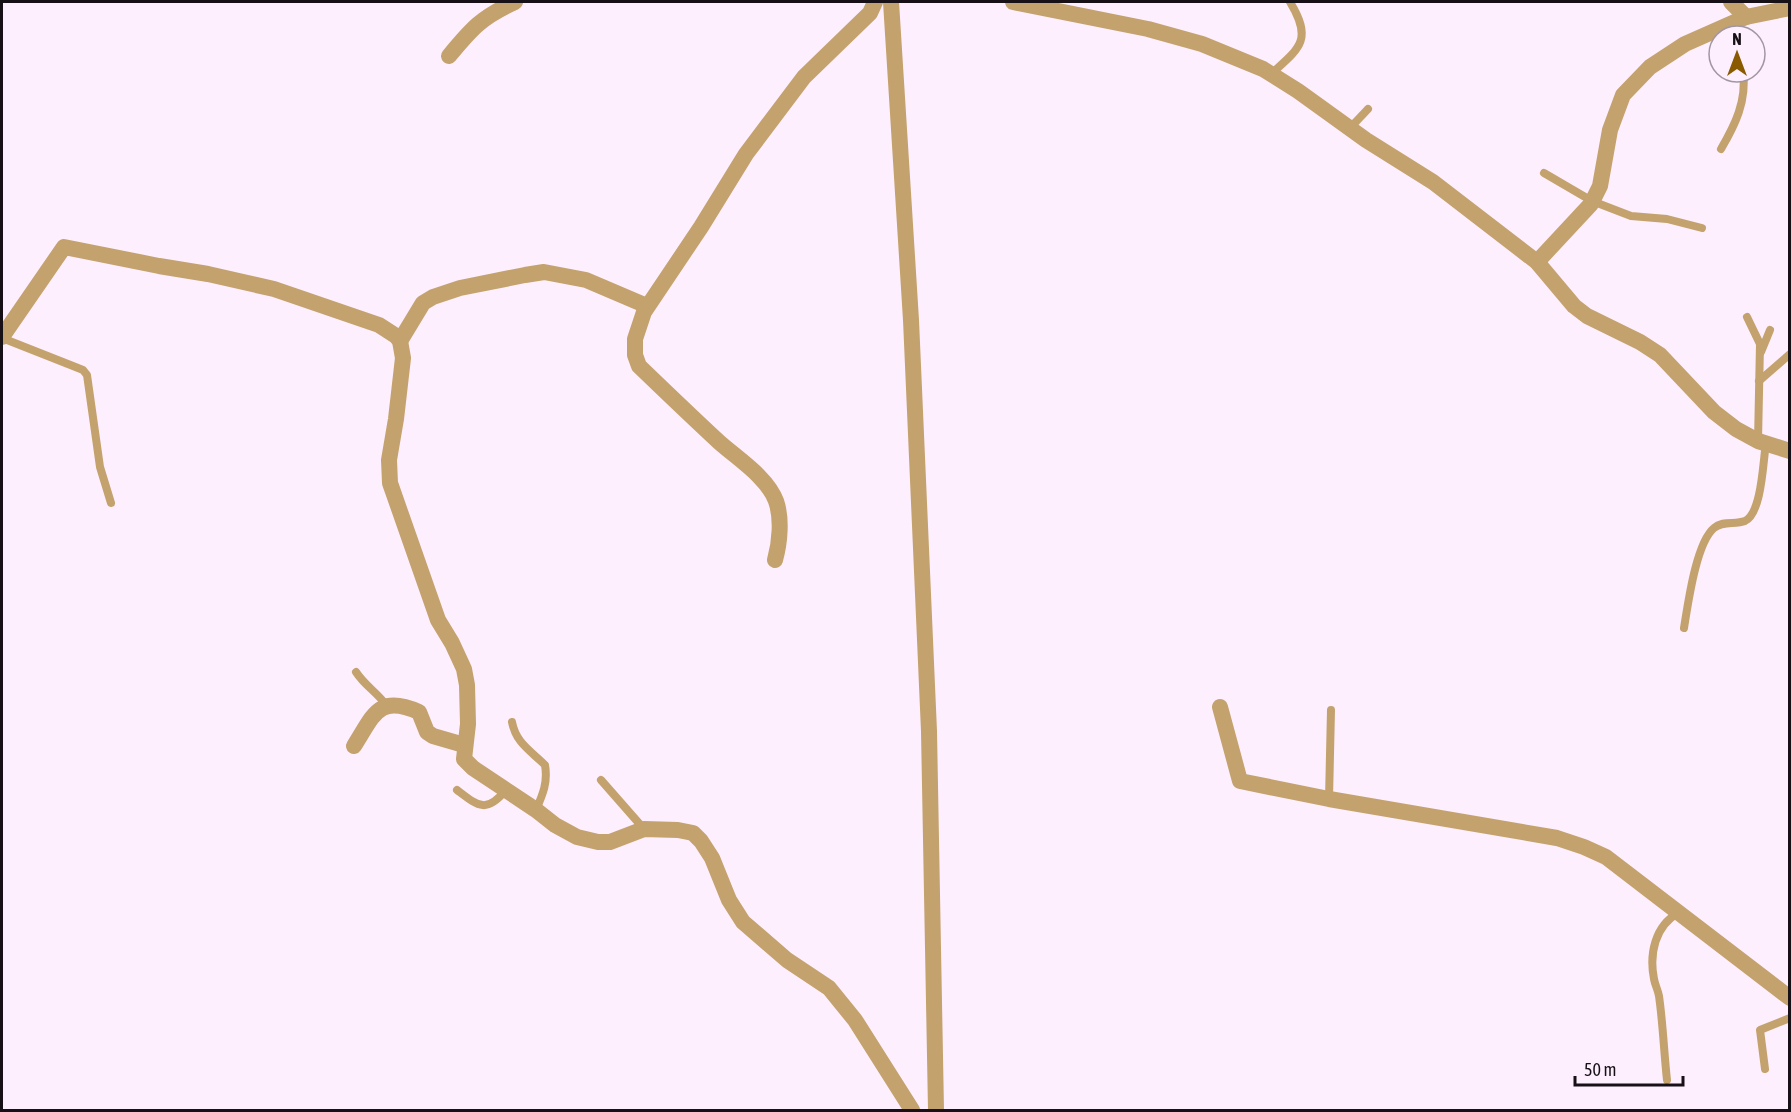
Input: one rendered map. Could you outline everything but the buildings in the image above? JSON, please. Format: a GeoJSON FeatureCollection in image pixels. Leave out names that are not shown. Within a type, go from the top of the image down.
{"type":"FeatureCollection","features":[{"type":"Feature","properties":{"kind":"street"},"geometry":{"type":"LineString","coordinates":[[449,56],[476,24],[497,10],[515,2]]}},
{"type":"Feature","properties":{"kind":"street"},"geometry":{"type":"LineString","coordinates":[[775,560],[779,531],[777,507],[776,500],[766,484],[639,366],[635,355],[635,339],[639,321],[647,306],[701,227],[746,154],[804,76],[870,13],[875,2]]}},
{"type":"Feature","properties":{"kind":"street"},"geometry":{"type":"LineString","coordinates":[[891,2],[911,320],[928,719],[936,1110]]}},
{"type":"Feature","properties":{"kind":"street"},"geometry":{"type":"LineString","coordinates":[[1013,2],[1148,29],[1202,44],[1263,69],[1433,182],[1537,262],[1574,306],[1587,316],[1640,342],[1660,355],[1714,412],[1736,429],[1762,442],[1790,451]]}},
{"type":"Feature","properties":{"kind":"street"},"geometry":{"type":"LineString","coordinates":[[1731,2],[1746,17]]}},
{"type":"Feature","properties":{"kind":"street"},"geometry":{"type":"LineString","coordinates":[[1737,24],[1746,17],[1790,8]]}},
{"type":"Feature","properties":{"kind":"street"},"geometry":{"type":"LineString","coordinates":[[1537,262],[1592,201],[1600,186],[1610,130],[1623,95],[1650,67],[1685,44],[1707,37]]}},
{"type":"Feature","properties":{"kind":"street"},"geometry":{"type":"LineString","coordinates":[[2,338],[65,247],[208,274],[274,290],[379,325],[400,341]]}},
{"type":"Feature","properties":{"kind":"street"},"geometry":{"type":"LineString","coordinates":[[647,306],[586,280],[544,272],[460,288],[433,297],[423,303],[400,341],[403,358],[389,460],[390,483],[438,620],[453,643],[464,669],[468,704],[464,759],[555,825],[577,837],[610,842],[644,829],[693,833],[712,858],[729,900],[743,922],[788,960],[829,988],[855,1020],[912,1110]]}},
{"type":"Feature","properties":{"kind":"street"},"geometry":{"type":"LineString","coordinates":[[354,746],[376,712],[386,705],[399,705],[419,711],[427,732],[464,745]]}},
{"type":"Feature","properties":{"kind":"street"},"geometry":{"type":"LineString","coordinates":[[1220,707],[1240,781],[1329,799],[1557,838],[1584,847],[1606,857],[1790,998]]}},
{"type":"Feature","properties":{"kind":"lane"},"geometry":{"type":"LineString","coordinates":[[1271,74],[1294,53],[1301,41],[1300,17],[1290,2]]}},
{"type":"Feature","properties":{"kind":"lane"},"geometry":{"type":"LineString","coordinates":[[1721,149],[1735,125],[1743,98],[1743,84]]}},
{"type":"Feature","properties":{"kind":"lane"},"geometry":{"type":"LineString","coordinates":[[1350,128],[1368,109]]}},
{"type":"Feature","properties":{"kind":"lane"},"geometry":{"type":"LineString","coordinates":[[1544,173],[1592,201],[1631,216],[1667,219],[1702,228]]}},
{"type":"Feature","properties":{"kind":"lane"},"geometry":{"type":"LineString","coordinates":[[1684,628],[1701,548],[1713,528],[1723,523],[1744,521],[1752,515],[1758,503],[1762,442],[1760,344],[1747,317]]}},
{"type":"Feature","properties":{"kind":"lane"},"geometry":{"type":"LineString","coordinates":[[1760,353],[1770,330]]}},
{"type":"Feature","properties":{"kind":"lane"},"geometry":{"type":"LineString","coordinates":[[2,338],[83,370],[87,375],[100,467],[111,503]]}},
{"type":"Feature","properties":{"kind":"lane"},"geometry":{"type":"LineString","coordinates":[[1759,381],[1790,354]]}},
{"type":"Feature","properties":{"kind":"lane"},"geometry":{"type":"LineString","coordinates":[[356,672],[364,684],[380,696],[386,705]]}},
{"type":"Feature","properties":{"kind":"lane"},"geometry":{"type":"LineString","coordinates":[[1329,799],[1331,710]]}},
{"type":"Feature","properties":{"kind":"lane"},"geometry":{"type":"LineString","coordinates":[[512,722],[514,734],[524,748],[545,765],[545,788],[536,810]]}},
{"type":"Feature","properties":{"kind":"lane"},"geometry":{"type":"LineString","coordinates":[[601,780],[644,829]]}},
{"type":"Feature","properties":{"kind":"lane"},"geometry":{"type":"LineString","coordinates":[[457,790],[476,805],[484,806],[498,800],[506,790]]}},
{"type":"Feature","properties":{"kind":"lane"},"geometry":{"type":"LineString","coordinates":[[1667,1080],[1653,954],[1658,933],[1664,923],[1678,913]]}},
{"type":"Feature","properties":{"kind":"lane"},"geometry":{"type":"LineString","coordinates":[[1765,1069],[1760,1030],[1790,1018]]}}]}
